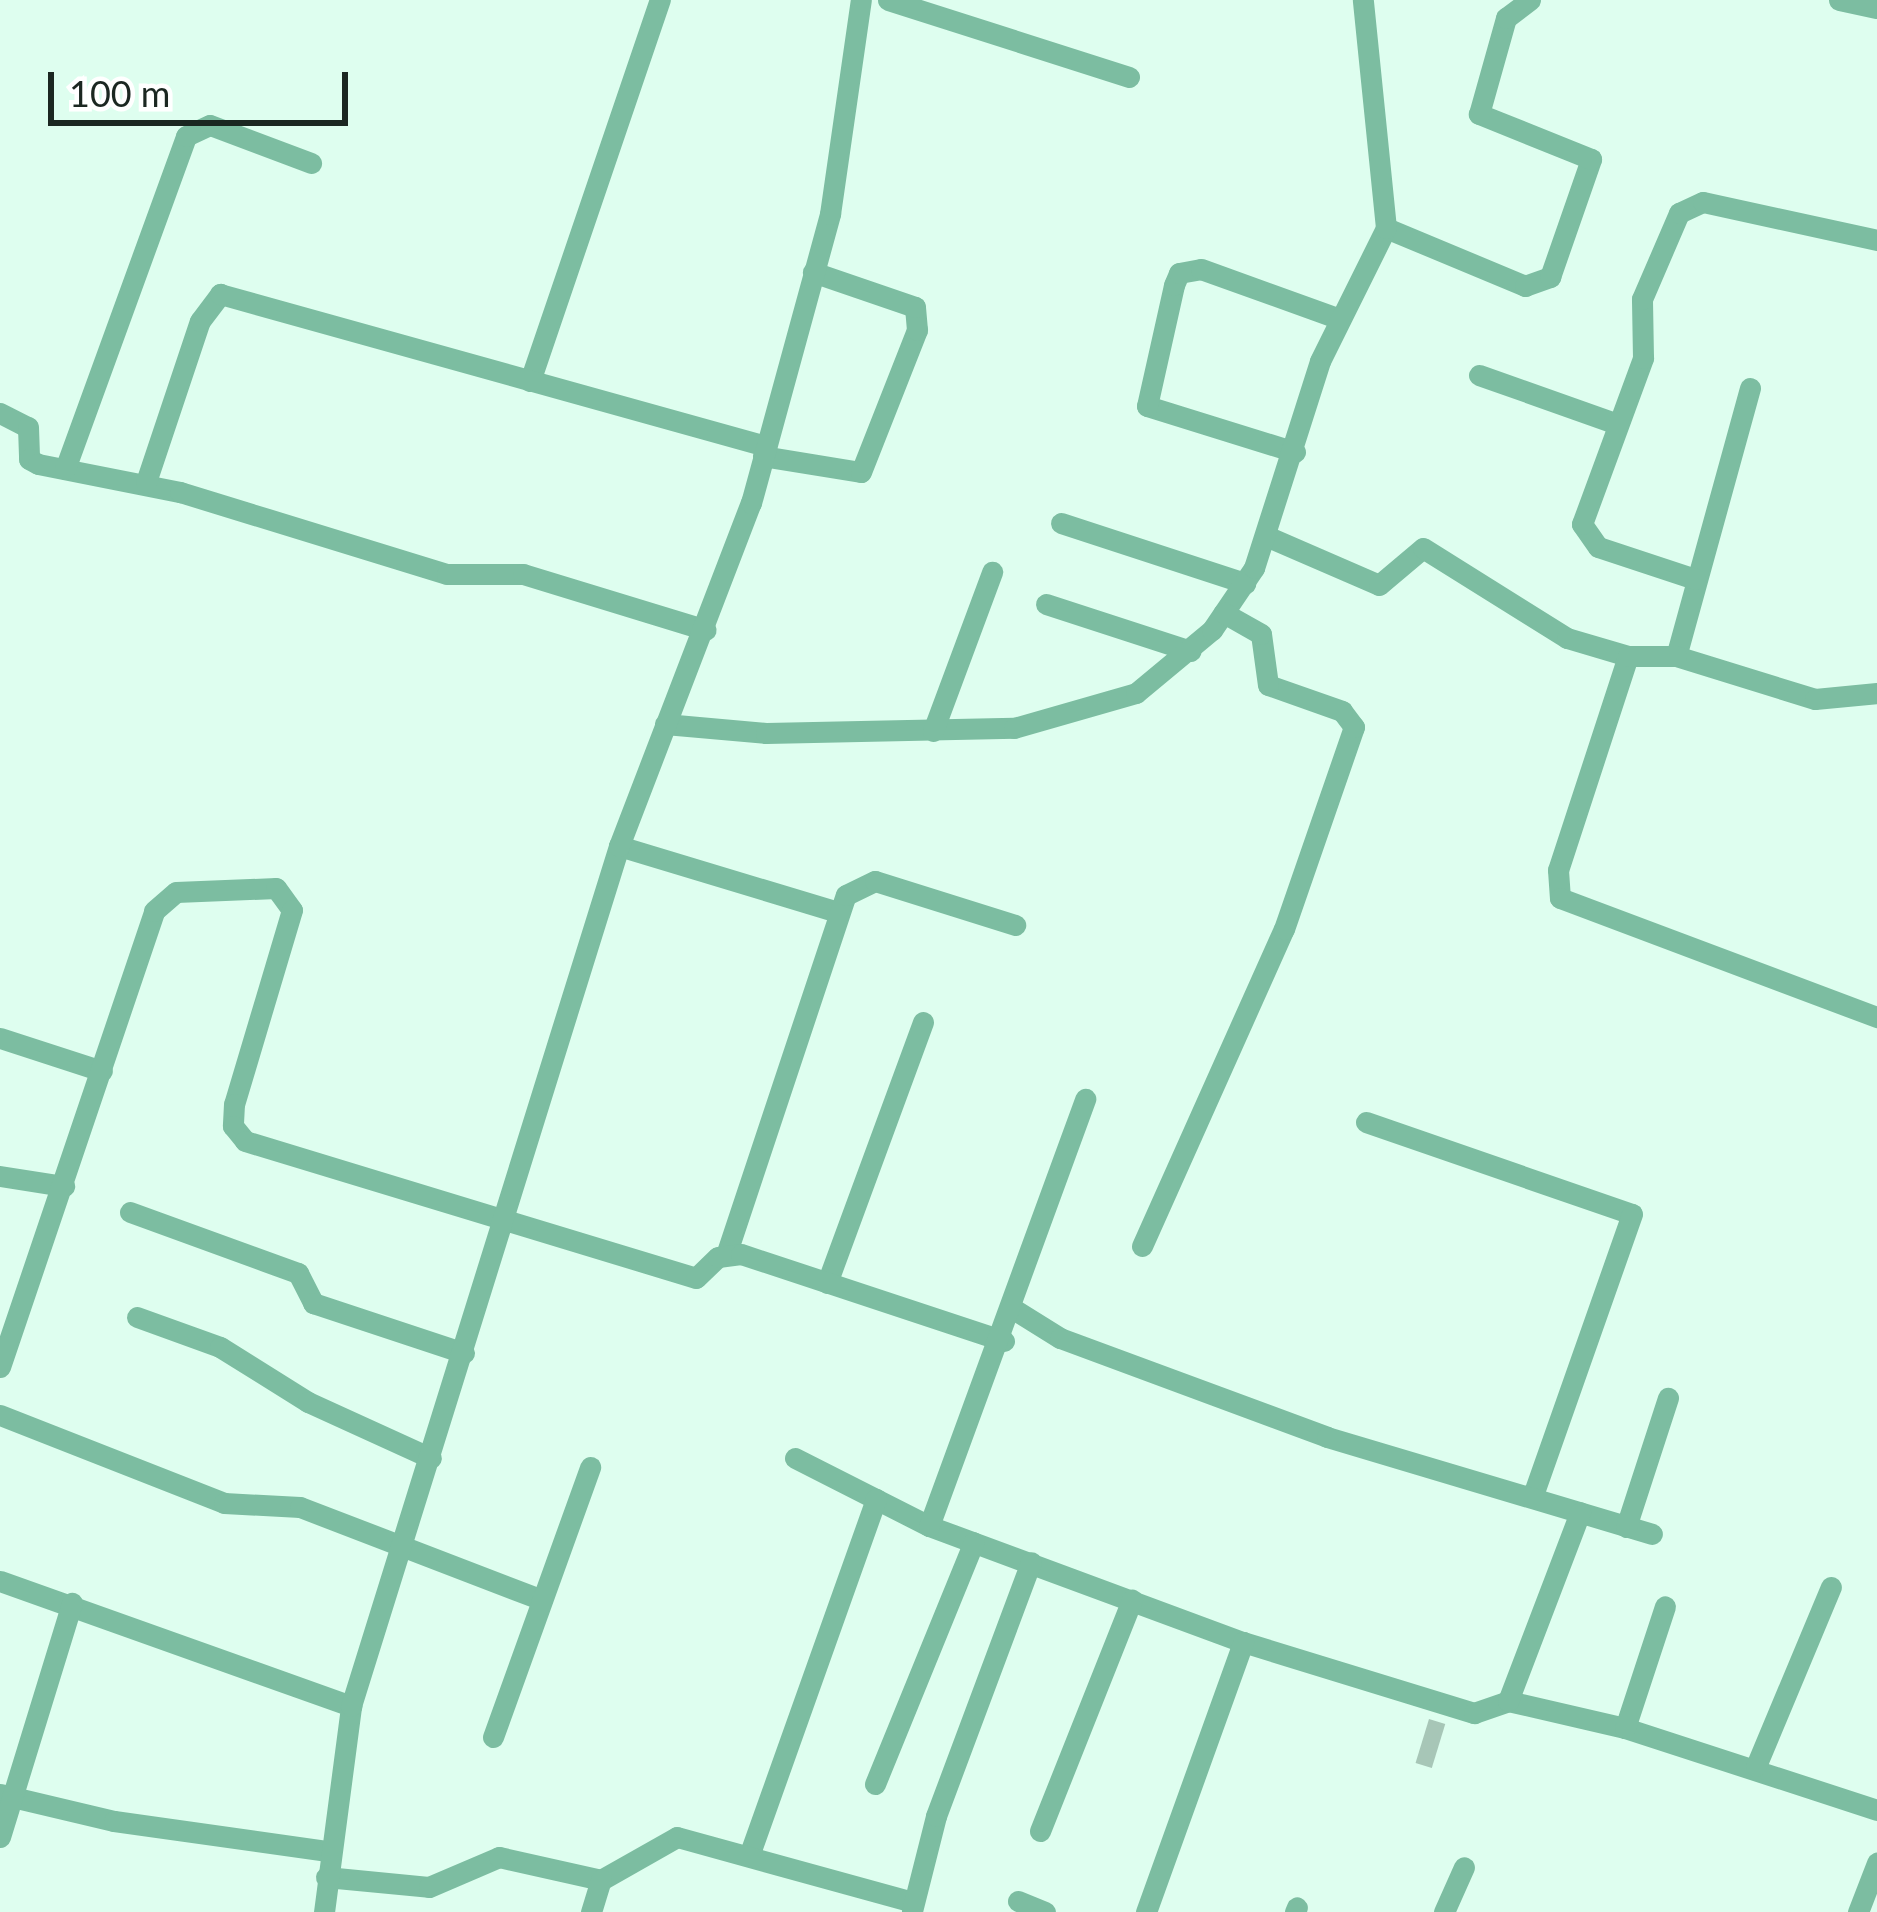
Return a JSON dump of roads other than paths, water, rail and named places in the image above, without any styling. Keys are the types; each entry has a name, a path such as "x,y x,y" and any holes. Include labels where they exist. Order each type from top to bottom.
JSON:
{"street":[{"path":"530,380 660,0"},
{"path":"324,1912 328,1851 351,1706 619,846 706,630 765,451 814,272 861,0"},
{"path":"888,0 1129,77"},
{"path":"665,724 933,731 1014,728 1097,709 1191,651 1245,583 1266,536 1340,319 1386,228 1364,0"},
{"path":"1386,228 1525,286 1550,278 1591,158 1479,114 1506,18 1531,0"},
{"path":"1839,0 1877,8"},
{"path":"65,470 186,136 210,125 310,163"},
{"path":"1695,579 1598,548 1583,534 1643,358 1642,299 1685,205 1877,240"},
{"path":"1295,452 1147,406 1174,285 1179,273 1201,269 1340,319"},
{"path":"146,482 200,321 220,294 765,451 862,472 916,330 915,307 814,272"},
{"path":"1478,375 1617,424"},
{"path":"1676,656 1750,388"},
{"path":"0,413 28,427 29,459 65,470 146,482 447,574 523,574 706,630"},
{"path":"1061,524 1245,583"},
{"path":"1266,536 1379,585 1423,548 1567,638 1628,656 1676,656 1815,699 1877,693"},
{"path":"933,731 992,572"},
{"path":"1046,604 1191,651"},
{"path":"1142,1246 1285,929 1354,727 1342,711 1268,685 1262,634 1224,614"},
{"path":"1628,656 1558,870 1560,898 1877,1017"},
{"path":"619,846 837,912"},
{"path":"0,1366 164,897 276,888 292,910 232,1126 244,1141 508,1214 696,1278 728,1252 846,895 875,881 1015,925"},
{"path":"827,1283 923,1022"},
{"path":"0,1037 102,1071"},
{"path":"929,1526 1016,1310 1084,1099"},
{"path":"1366,1122 1632,1214 1534,1495"},
{"path":"0,1176 64,1186"},
{"path":"130,1211 298,1274 314,1303 464,1353"},
{"path":"728,1252 1004,1341"},
{"path":"1016,1310 1060,1338 1327,1437 1534,1495 1652,1534"},
{"path":"137,1317 220,1347 308,1402 430,1458"},
{"path":"1626,1527 1668,1398"},
{"path":"0,1415 224,1503 300,1507 542,1600"},
{"path":"795,1458 929,1526 1243,1642 1474,1713 1508,1701 1624,1728 1756,1766 1877,1810"},
{"path":"493,1737 590,1467"},
{"path":"749,1853 876,1499"},
{"path":"1508,1701 1580,1512"},
{"path":"875,1784 974,1542"},
{"path":"326,1877 429,1887 499,1857 601,1880 677,1837 749,1853 913,1907 1031,1562"},
{"path":"0,1581 351,1706"},
{"path":"1756,1766 1831,1587"},
{"path":"1040,1831 1132,1600"},
{"path":"0,1838 5,1796 72,1603"},
{"path":"1624,1728 1665,1606"},
{"path":"1146,1912 1243,1642"},
{"path":"5,1796 328,1851"},
{"path":"1858,1912 1877,1863"},
{"path":"1444,1912 1464,1867"},
{"path":"591,1912 601,1880"},
{"path":"1018,1900 1045,1912"}]}
